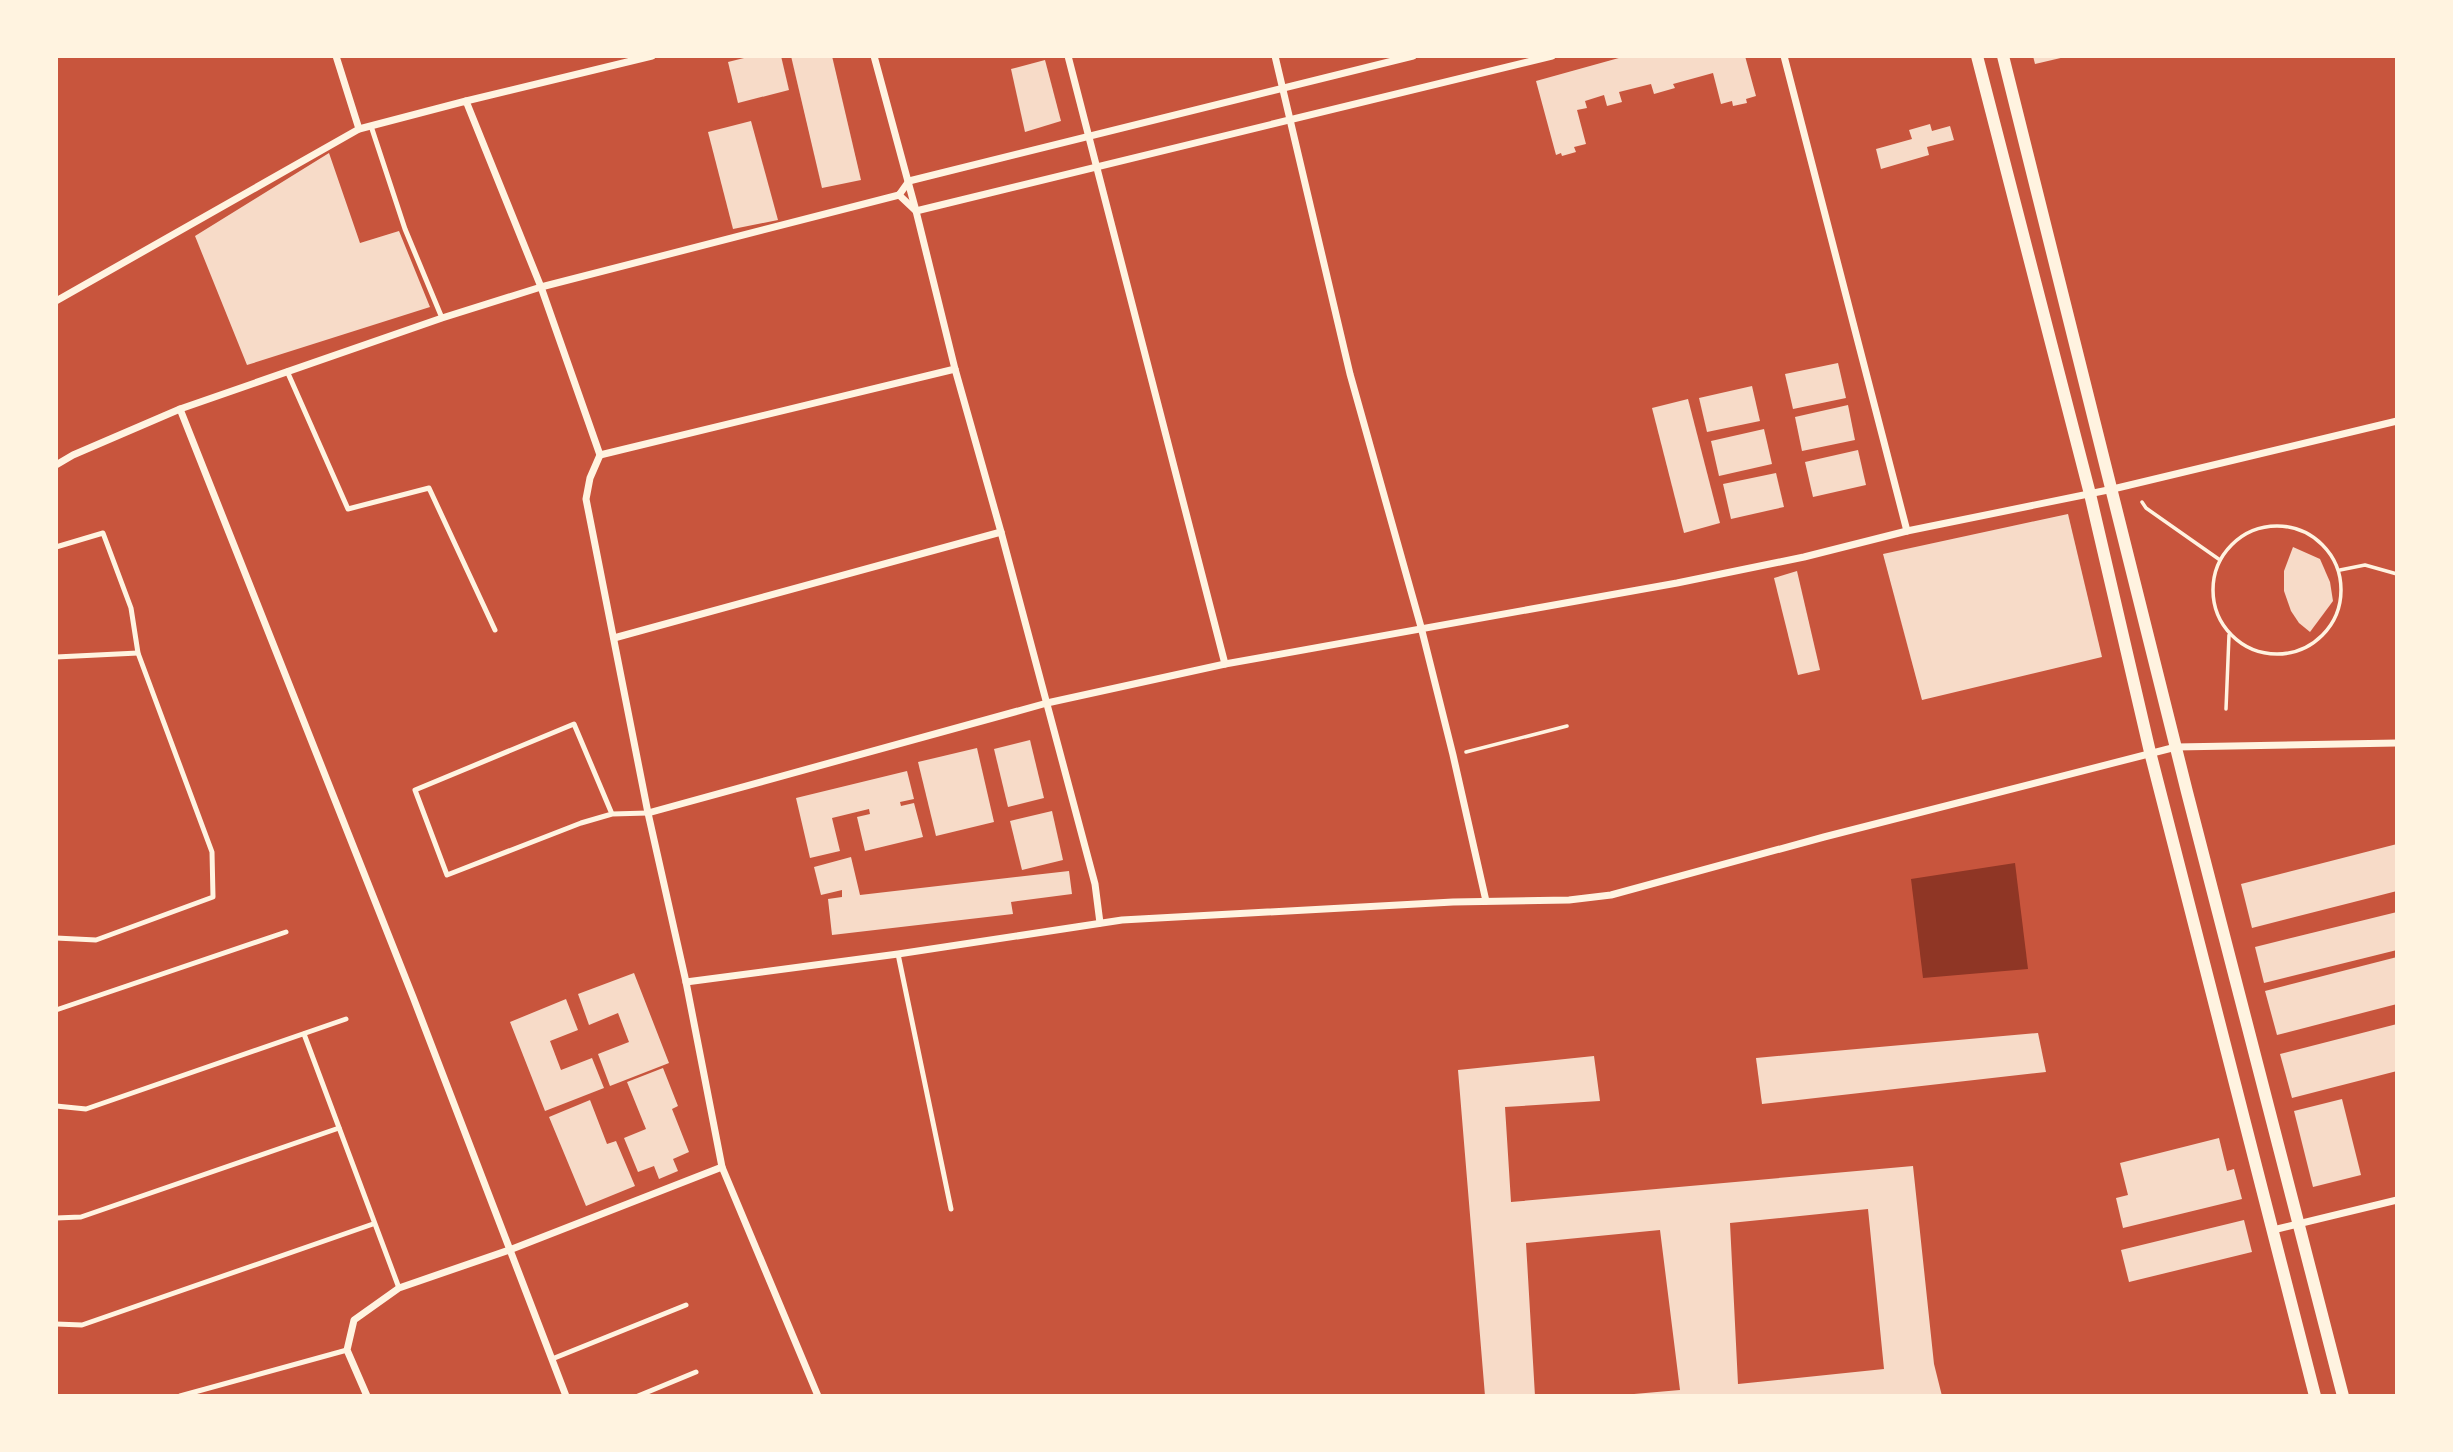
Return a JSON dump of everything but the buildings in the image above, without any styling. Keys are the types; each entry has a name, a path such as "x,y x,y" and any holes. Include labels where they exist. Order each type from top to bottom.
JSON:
{"street":[{"path":"336,56 359,129"},
{"path":"56,301 359,129 652,56"},
{"path":"874,56 909,181 955,369 1095,884 1100,923"},
{"path":"1068,56 1225,664"},
{"path":"1275,56 1350,374 1421,628 1486,901"},
{"path":"56,465 180,408 541,287 899,195 909,181 1413,56"},
{"path":"916,211 1552,56"},
{"path":"1784,56 1907,531"},
{"path":"1977,56 2090,494 2150,752 2315,1396"},
{"path":"2003,56 2176,747 2343,1396"},
{"path":"466,101 541,287 600,455 590,478 586,499 722,1167 818,1396"},
{"path":"899,195 916,211"},
{"path":"600,455 955,369"},
{"path":"180,408 512,1249 566,1396"},
{"path":"648,813 1047,703 1225,664 1677,583 1804,557 1907,531 2113,489 2397,421"},
{"path":"614,638 1001,532"},
{"path":"686,982 898,954 1100,923 1486,901 1569,900 1611,895 2150,752 2176,747 2397,743"},
{"path":"367,1396 347,1350 354,1320 399,1288 512,1249 722,1167"},
{"path":"2273,1230 2397,1200"}],"lane":[{"path":"371,126 405,229 442,318"},
{"path":"286,371 348,509 429,488 495,630"},
{"path":"56,547 103,533 131,608 138,653 212,852 213,897 96,940 56,938"},
{"path":"56,657 138,653"},
{"path":"612,814 574,724 415,790 447,875 581,823 612,814 648,813"},
{"path":"56,1010 286,932"},
{"path":"898,954 951,1209"},
{"path":"56,1106 86,1109 346,1019"},
{"path":"304,1034 399,1288"},
{"path":"56,1218 81,1217 339,1128"},
{"path":"56,1324 82,1325 373,1224"},
{"path":"552,1359 686,1305"},
{"path":"180,1396 347,1350"},
{"path":"638,1396 696,1372"}],"path":[{"path":"2142,502 2146,508 2220,560"},
{"path":"2136,511 2146,508"},
{"path":"2273,525 2294,527 2314,536 2330,551 2340,570 2343,590 2340,609 2331,626 2318,640 2301,650 2282,654 2263,653 2244,646 2229,634 2218,617 2213,598 2213,578 2220,560 2233,542 2252,530 2273,525"},
{"path":"2340,570 2365,565 2397,574"},
{"path":"2226,709 2229,634"},
{"path":"1453,755 1567,726"}],"shaded area":[{"path":"2015,863 2028,969 1923,978 1911,879"}]}
